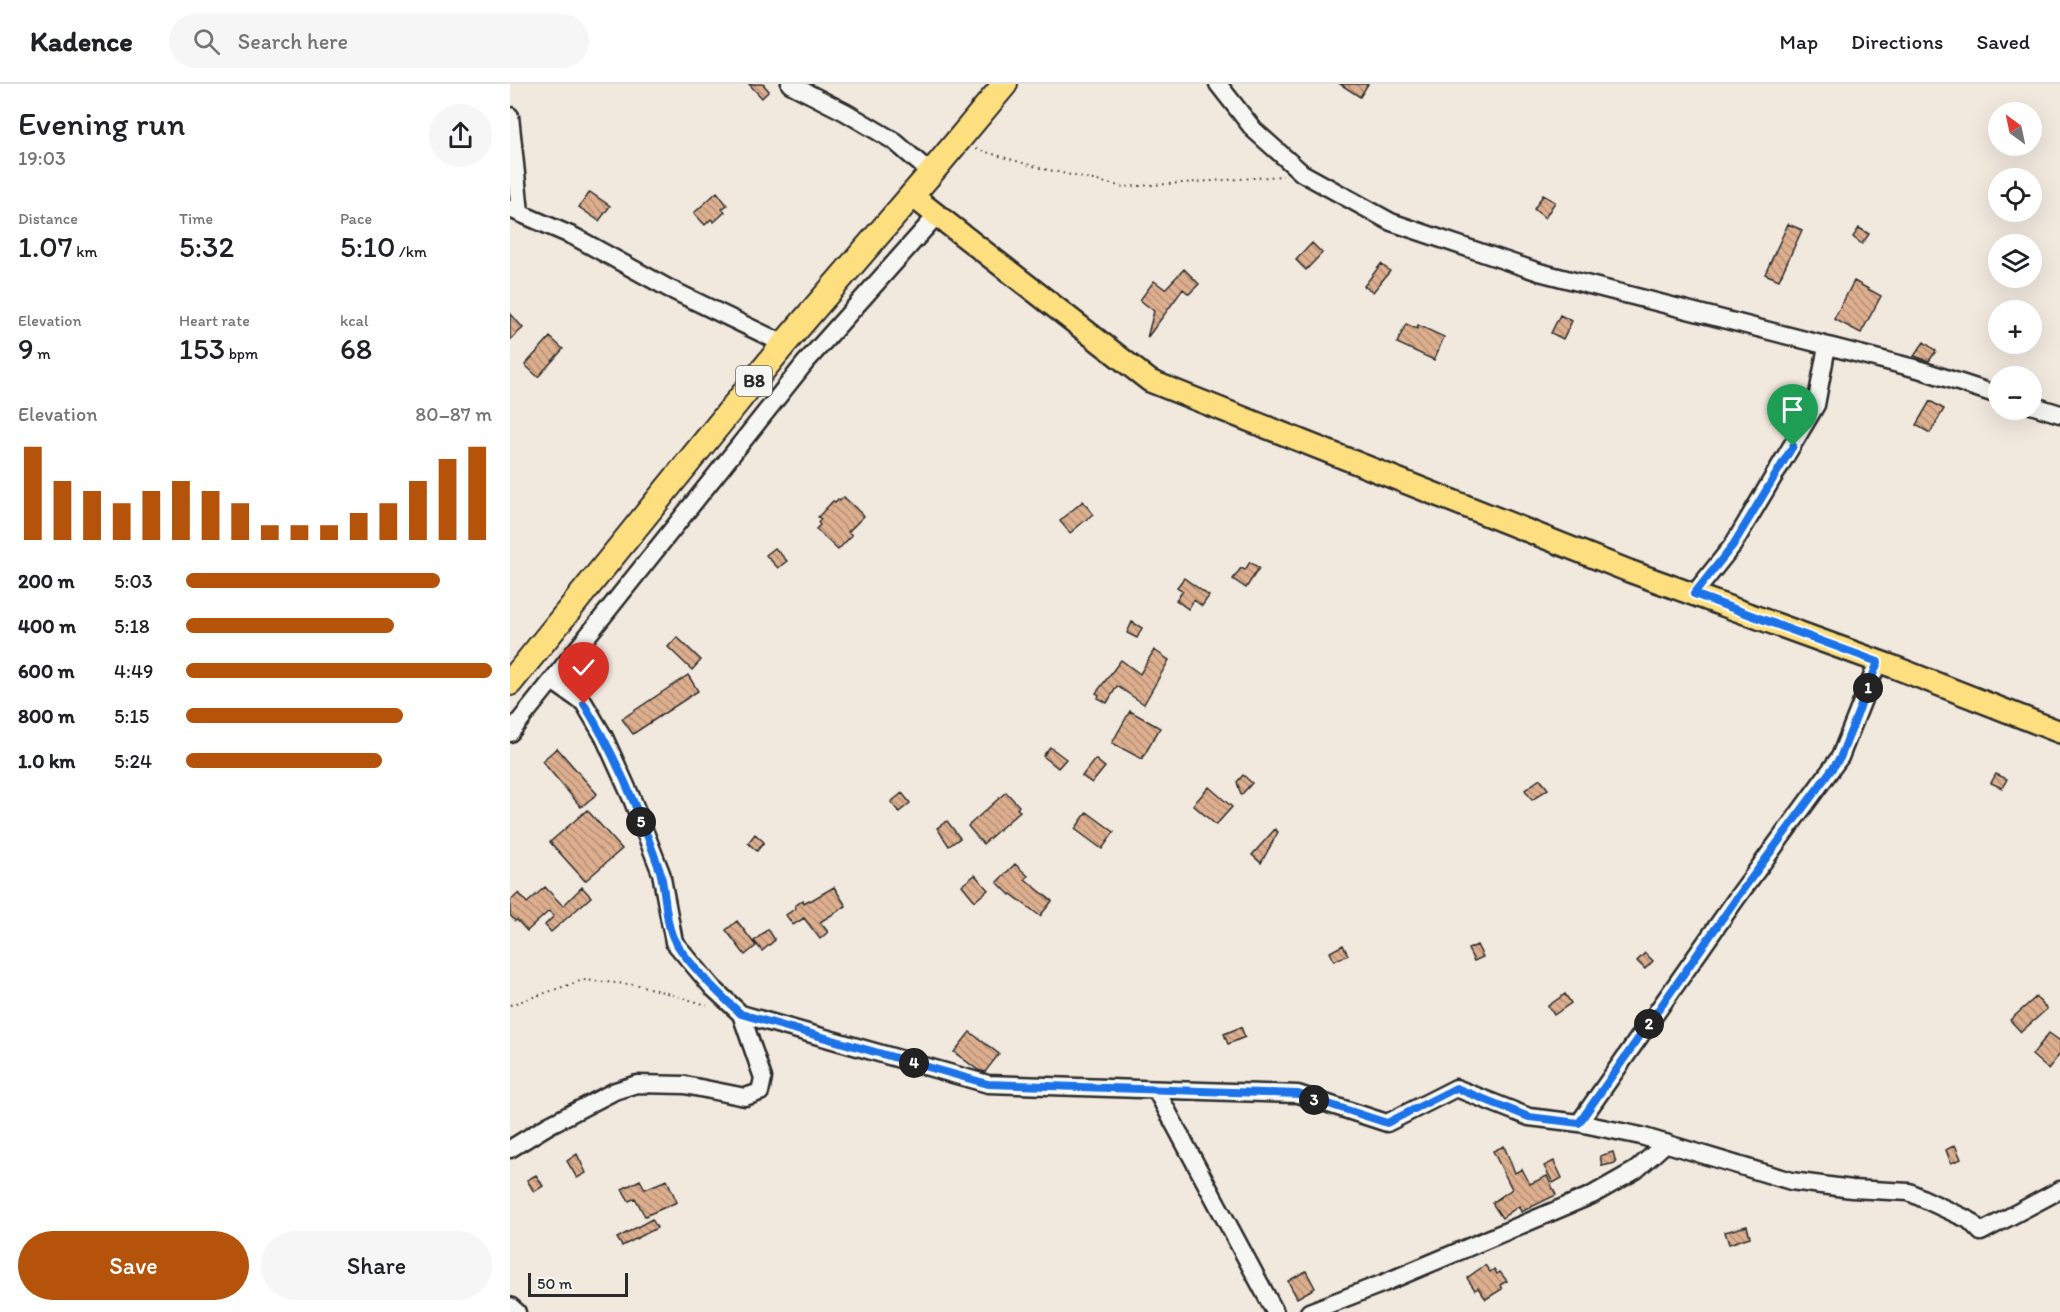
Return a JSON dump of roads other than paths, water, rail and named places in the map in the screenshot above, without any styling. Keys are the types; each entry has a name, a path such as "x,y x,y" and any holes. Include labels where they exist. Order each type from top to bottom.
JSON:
{"highway":[{"name":"B8","path":"510,683 784,344 1005,84"}],"main road":[{"path":"911,195 1150,381 1574,549 2060,732"}],"street":[{"path":"790,84 845,112 894,141 931,173"},
{"path":"1218,84 1254,130 1306,174 1391,222 1539,272 1918,369 1988,392"},
{"path":"510,116 515,210 575,237 668,288 784,344"},
{"path":"510,733 805,363 937,215"},
{"path":"1694,594 1733,545 1816,405 1827,346"},
{"path":"2042,408 2060,414"},
{"path":"1579,1123 1736,899 1840,758 1878,662"},
{"path":"552,681 584,704 604,737 632,799 661,873 674,942 713,988 741,1014 988,1084 1298,1094 1387,1123 1456,1088 1529,1117 1579,1123 1666,1143 1791,1181 1852,1189 1910,1192 1969,1220 1981,1232 2060,1190"},
{"path":"510,1149 549,1125 615,1091 637,1084 685,1085 745,1097 760,1092 763,1078 741,1014"},
{"path":"1156,1090 1275,1312"},
{"path":"1309,1312 1592,1195 1636,1170 1666,1143"},
{"path":"510,1306 517,1312"}]}
